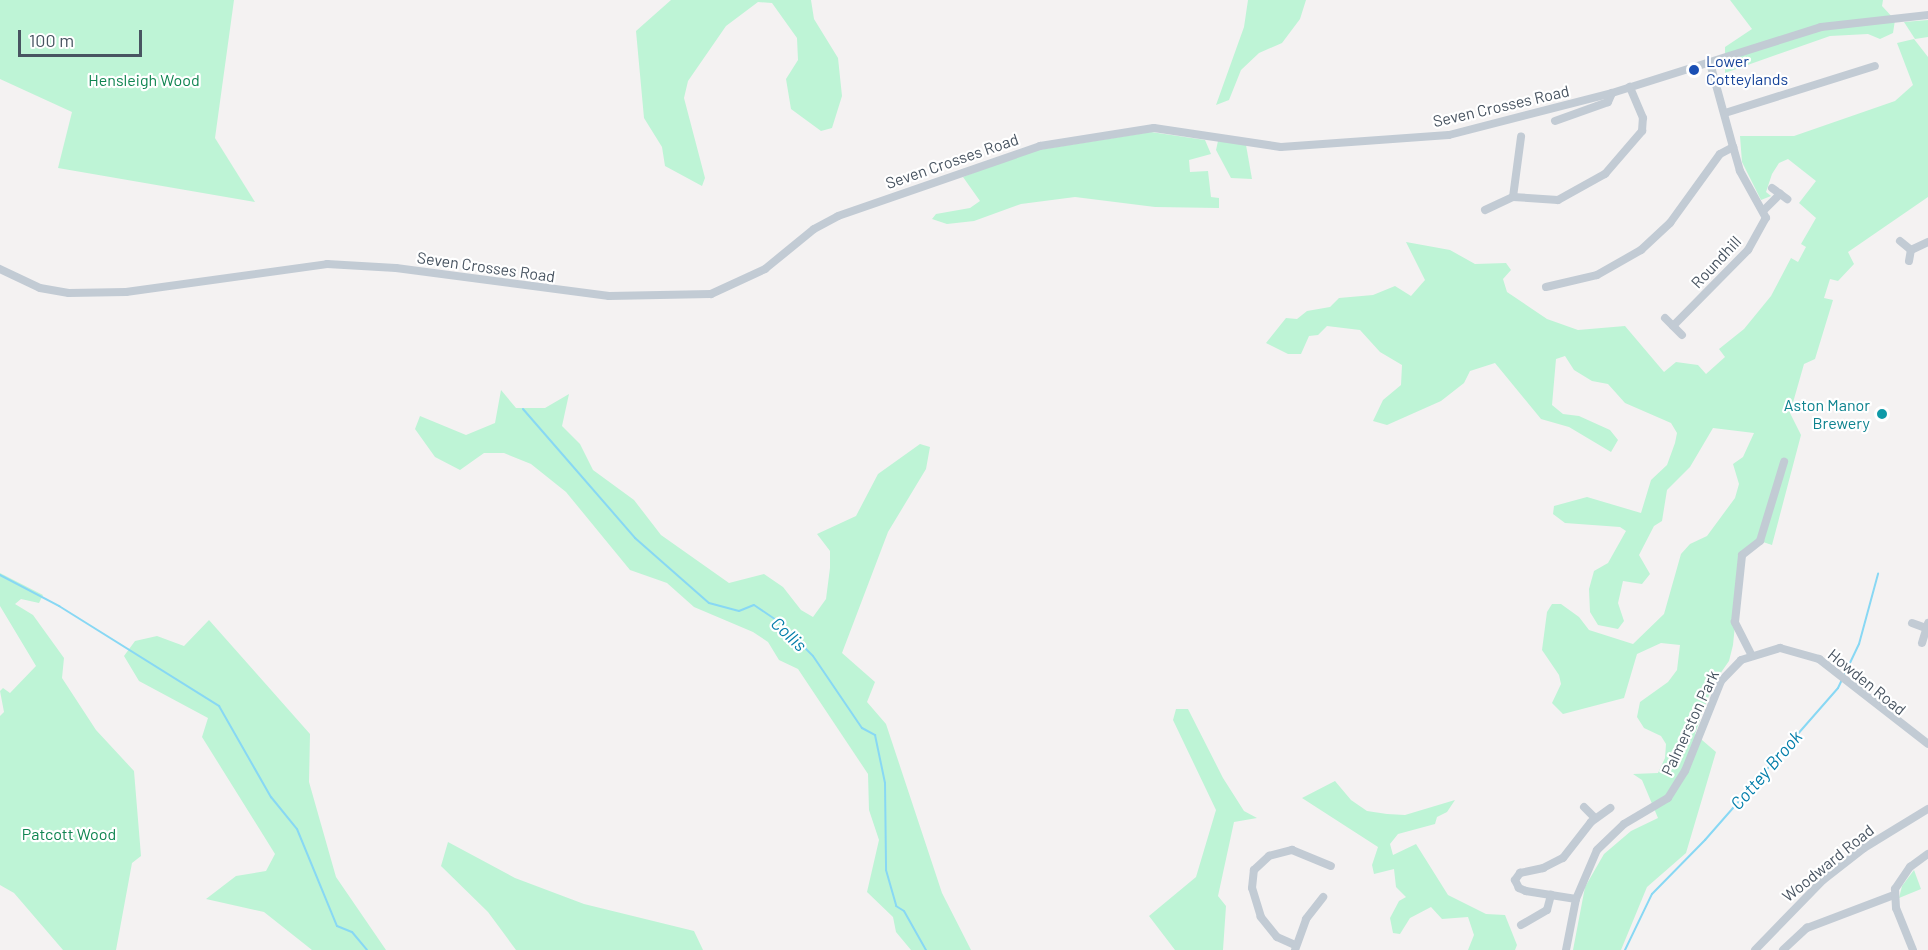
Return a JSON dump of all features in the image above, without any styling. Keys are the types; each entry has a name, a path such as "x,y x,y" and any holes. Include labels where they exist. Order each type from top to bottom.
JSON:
{"street":[{"name":"Seven Crosses Road","path":"0,269 40,288 69,293 126,292 327,264 396,268 609,296 711,294 765,269 814,229 838,216 1040,146 1154,128 1281,147 1449,135 1612,93 1821,27 1928,15"},
{"path":"1710,63 1740,171 1764,210"},
{"path":"1725,113 1875,66"},
{"path":"1485,210 1513,197 1558,200 1588,186 1618,162 1636,140 1643,124 1630,87"},
{"path":"1554,121 1608,102 1612,93"},
{"path":"1513,197 1521,136"},
{"path":"1552,283 1597,275 1641,250 1670,223 1720,154 1734,147"},
{"name":"Roundhill","path":"1673,326 1748,250 1763,225 1764,210 1784,197 1772,188"},
{"path":"1900,241 1911,250"},
{"path":"1911,250 1928,242"},
{"path":"1909,261 1911,250"},
{"path":"1665,318 1682,335"},
{"path":"1751,654 1734,622 1742,555 1760,541 1784,462"},
{"path":"1912,623 1927,626 1922,643"},
{"name":"Howden Road","path":"1751,654 1765,649 1790,649 1819,659 1928,744"},
{"name":"Palmerston Park","path":"1566,950 1576,899 1585,871 1607,838 1668,798 1685,771 1721,681 1736,663 1751,654"},
{"path":"1584,807 1595,818"},
{"path":"1576,899 1519,888 1517,876 1563,858 1595,818 1610,808"},
{"name":"Woodward Road","path":"1755,950 1780,920 1823,880 1864,848 1928,809"},
{"path":"1323,897 1306,919 1295,947 1277,936 1261,917 1252,888 1254,870 1269,856 1292,850 1331,866"},
{"path":"1913,950 1894,895 1902,876 1928,854"},
{"path":"1521,925 1547,910 1551,895"},
{"path":"1783,950 1807,928 1894,895"}],"green space":[{"name":"Hensleigh Wood","path":"0,0 234,0 215,138 255,202 58,168 72,112 0,79"},
{"path":"671,0 811,0 814,19 838,58 842,96 832,128 821,131 791,109 786,79 798,60 797,38 772,3 758,2 726,26 688,81 684,98 705,178 702,186 665,166 662,147 644,118 636,31"},
{"path":"1248,0 1306,0 1300,19 1282,43 1259,53 1241,70 1229,100 1216,105 1244,27"},
{"path":"1730,0 1883,0 1882,6 1895,20 1893,33 1880,39 1868,34 1830,36 1725,73 1725,47 1752,29"},
{"path":"1928,20 1928,37 1915,39 1904,22"},
{"path":"1914,39 1928,57 1928,197 1848,252 1854,264 1838,281 1830,279 1824,298 1833,300 1815,359 1804,364 1790,413 1801,435 1772,545 1760,541 1742,555 1733,645 1729,661 1713,684 1695,734 1716,752 1686,853 1647,887 1621,950 1573,950 1585,887 1604,854 1631,831 1658,818 1642,780 1633,774 1658,773 1665,758 1666,744 1661,736 1644,728 1637,717 1640,702 1668,682 1677,670 1680,645 1661,643 1637,654 1624,698 1563,714 1552,703 1561,684 1559,675 1542,650 1547,612 1552,604 1561,604 1579,617 1589,630 1633,644 1664,614 1681,554 1690,544 1707,536 1735,498 1739,484 1733,464 1743,457 1754,433 1713,428 1690,467 1667,490 1662,521 1654,526 1639,555 1650,574 1642,584 1623,581 1618,603 1624,621 1618,629 1598,625 1590,612 1589,589 1594,571 1608,563 1626,531 1620,527 1565,523 1553,514 1554,506 1587,497 1641,513 1651,480 1667,465 1675,443 1677,433 1671,423 1625,403 1608,384 1592,381 1574,370 1565,356 1556,359 1552,405 1563,414 1579,416 1610,430 1618,440 1611,452 1569,427 1541,419 1495,363 1470,371 1464,383 1441,401 1387,425 1373,421 1383,400 1401,385 1402,365 1380,352 1360,330 1327,326 1318,335 1309,336 1301,354 1288,354 1266,343 1286,318 1297,319 1307,311 1330,307 1339,298 1373,295 1395,286 1411,296 1425,280 1406,242 1450,250 1475,264 1506,263 1511,270 1503,279 1507,292 1547,319 1578,330 1625,326 1664,372 1676,362 1698,365 1706,374 1725,357 1719,349 1744,329 1771,296 1791,258 1798,262 1806,247 1801,244 1816,218 1799,203 1816,181 1788,159 1779,163 1772,174 1766,192 1771,196 1761,200 1742,162 1740,136 1794,136 1895,101 1913,85 1897,43"},
{"path":"1151,132 1205,140 1211,154 1189,160 1190,172 1208,171 1211,197 1219,198 1219,208 1155,207 1075,197 1021,204 974,221 947,224 932,219 936,214 970,208 980,201 963,177 1025,152"},
{"path":"1218,141 1246,145 1252,179 1231,178 1216,150"},
{"path":"501,390 516,408 545,408 569,394 562,426 580,444 593,470 634,500 661,535 729,583 764,574 783,587 801,610 813,617 826,599 830,568 830,551 817,534 856,516 878,474 920,444 930,447 926,469 888,532 842,653 875,682 867,702 886,724 942,893 971,950 911,950 896,932 893,917 867,892 879,840 869,810 868,774 798,669 779,660 768,642 753,632 694,607 667,583 630,570 566,492 531,464 504,453 484,453 460,470 435,457 415,429 420,416 466,435 495,423"},
{"name":"Patcott Wood","path":"0,573 43,595 39,603 21,599 15,604 33,615 64,658 62,678 96,730 134,771 141,856 132,863 116,950 63,950 14,893 0,885 0,716 4,712 0,691 3,688 10,693 36,666 0,606"},
{"path":"209,620 310,734 309,782 336,877 386,950 312,950 264,912 206,899 236,876 266,871 275,854 202,737 208,718 139,681 124,656 135,641 157,636 184,646"},
{"path":"1176,709 1188,709 1223,778 1244,811 1257,818 1234,822 1218,896 1226,906 1223,950 1175,950 1149,916 1196,877 1216,810 1173,720"},
{"path":"1335,781 1351,800 1367,811 1405,815 1455,800 1447,812 1437,817 1435,824 1398,834 1390,844 1393,855 1416,844 1448,895 1486,914 1505,915 1517,945 1515,950 1468,950 1474,935 1468,917 1442,919 1431,907 1410,918 1400,934 1393,933 1390,918 1399,901 1406,897 1396,887 1394,869 1374,874 1372,865 1378,847 1302,798"},
{"path":"448,842 515,878 584,904 694,931 703,950 516,950 488,912 441,866"},
{"path":"1914,870 1921,889 1899,898 1902,886"}],"waterway":[{"name":"Collis","path":"523,409 635,538 709,603 739,611 754,605 778,621 813,656 862,728 875,735 885,783 886,870 896,906 904,911 926,950"},
{"name":"Cottey Brook","path":"1625,950 1652,894 1705,840 1838,688 1859,644 1878,574"},
{"path":"0,575 59,606 219,706 271,797 297,829 337,926 352,932 367,950"}],"place":[{"name":"Lower Cotteylands","path":"1694,70"},
{"name":"Aston Manor Brewery","path":"1882,414"}]}
